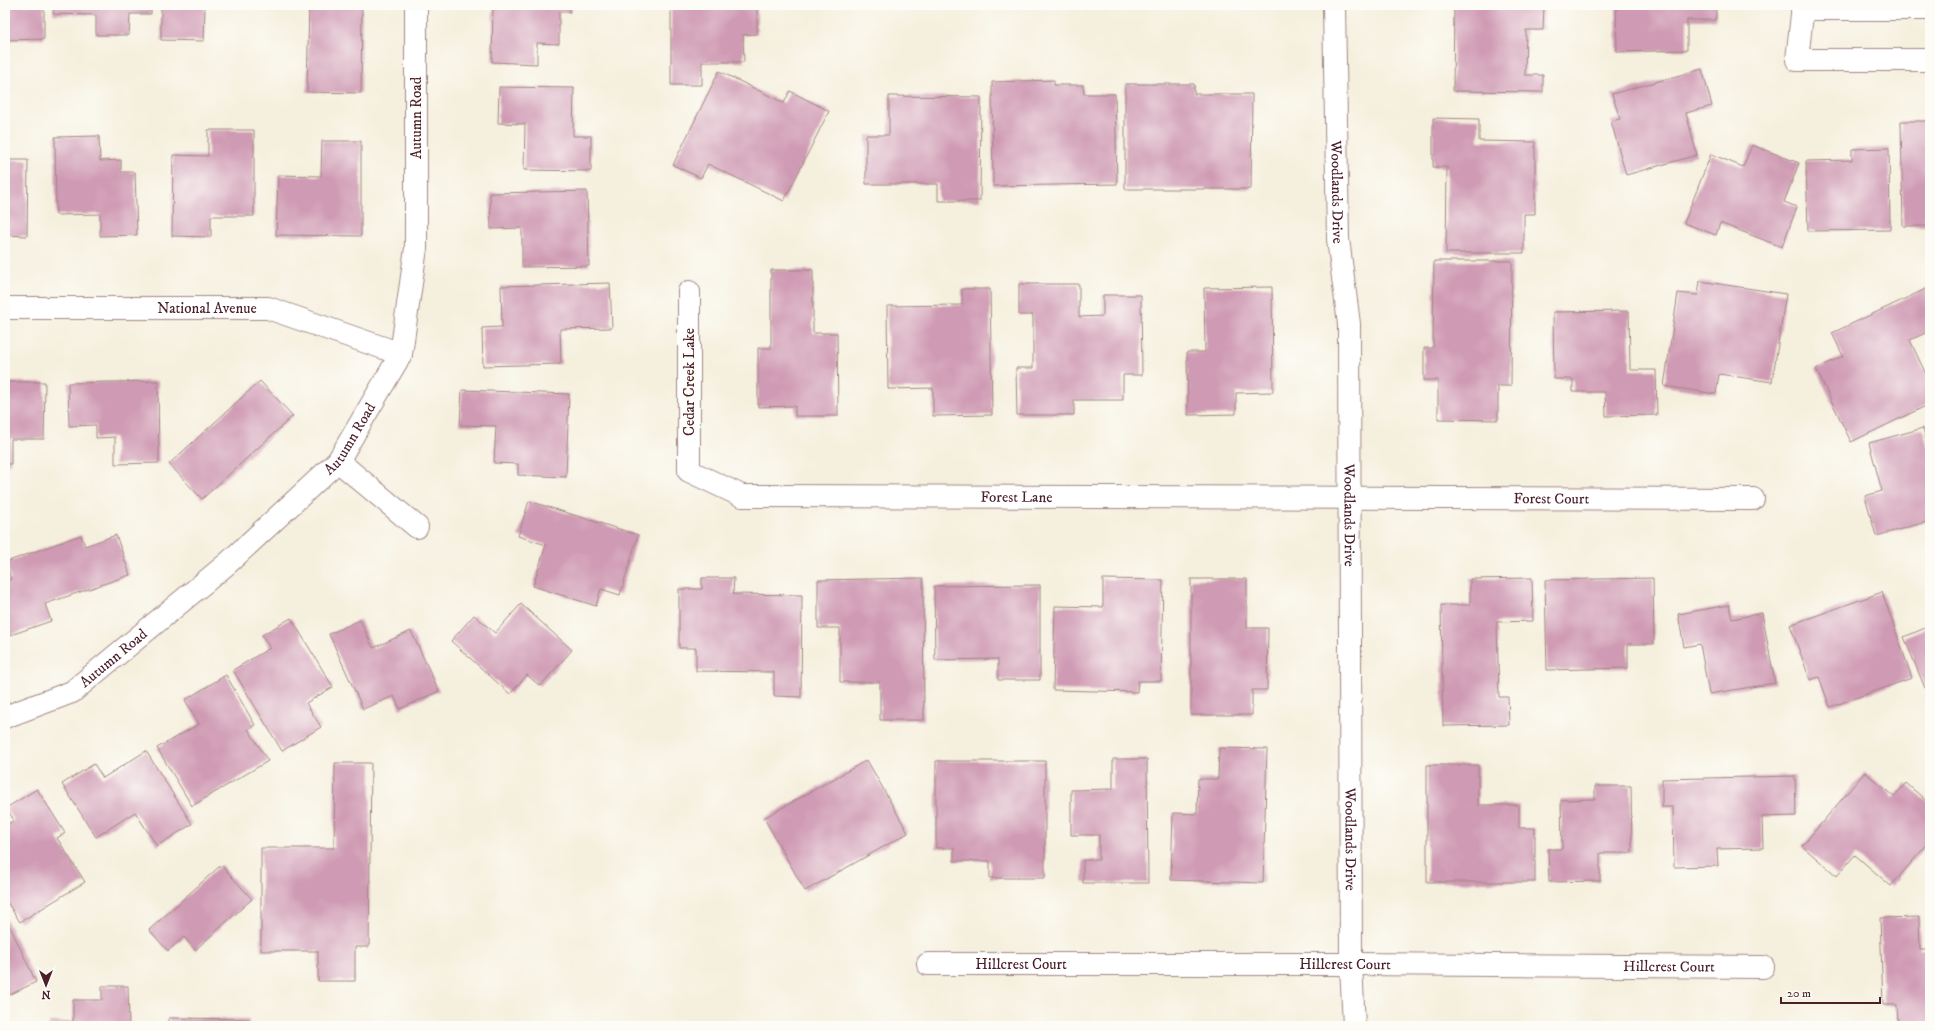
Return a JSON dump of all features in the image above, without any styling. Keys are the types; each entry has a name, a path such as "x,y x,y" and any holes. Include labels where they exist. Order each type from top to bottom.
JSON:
{"street":[{"name":"Autumn Road","path":"5,717 72,692 228,563 338,461 401,354 416,248 416,5"},
{"name":"Woodlands Drive","path":"1334,5 1338,239 1348,324 1351,964 1354,1026"},
{"path":"1930,9 1802,7 1798,60 1930,60"},
{"name":"Cedar Creek Lake","path":"689,292 689,471"},
{"name":"National Avenue","path":"5,308 268,308 401,354"},
{"path":"338,461 417,527"},
{"name":"Forest Lane","path":"689,471 742,496 1349,499"},
{"name":"Forest Court","path":"1349,499 1753,499"},
{"name":"Hillcrest Court","path":"928,964 1351,964 1763,967"}],"building":[{"path":"5,5 44,5 44,39 5,40"},
{"path":"54,5 151,5 151,14 130,14 129,35 96,35 96,15 53,14"},
{"path":"161,5 205,5 204,41 161,40"},
{"path":"309,5 362,5 361,93 307,92"},
{"path":"493,5 570,5 570,12 559,12 559,44 537,43 537,64 492,62"},
{"path":"671,5 757,5 757,34 743,35 744,62 702,62 702,85 671,85"},
{"path":"1454,5 1544,5 1543,30 1526,30 1525,75 1543,75 1543,92 1453,91"},
{"path":"1616,5 1716,5 1716,20 1687,20 1687,50 1617,52"},
{"path":"1702,69 1712,106 1686,113 1697,155 1626,175 1611,121 1620,119 1612,94"},
{"path":"719,71 784,103 790,91 829,111 784,201 708,164 701,178 673,165"},
{"path":"1054,80 1054,85 1083,85 1084,94 1115,94 1117,184 993,186 992,82"},
{"path":"1125,84 1194,84 1194,94 1252,94 1251,189 1125,189"},
{"path":"499,87 574,88 573,136 591,136 591,171 524,170 525,124 498,123"},
{"path":"889,96 981,97 980,201 938,201 938,184 866,184 866,135 889,135"},
{"path":"1433,118 1479,119 1479,141 1535,142 1535,214 1524,214 1524,253 1446,253 1447,167 1433,167"},
{"path":"1901,121 1930,121 1930,226 1903,226"},
{"path":"208,130 254,130 254,216 211,216 211,237 172,236 173,155 208,156"},
{"path":"99,136 100,161 121,160 121,172 135,172 137,235 100,236 100,214 56,215 55,137"},
{"path":"322,141 361,141 361,236 276,235 278,175 321,176"},
{"path":"1752,145 1799,163 1784,202 1797,207 1782,247 1720,223 1716,235 1684,223 1711,154 1743,167"},
{"path":"1889,148 1890,230 1808,231 1806,161 1852,160 1852,149"},
{"path":"5,160 28,160 27,236 5,235"},
{"path":"587,191 589,266 522,267 522,228 491,229 490,193"},
{"path":"1434,261 1512,261 1511,386 1498,386 1498,420 1438,419 1438,380 1424,380 1424,348 1433,348"},
{"path":"771,270 813,270 813,333 837,333 838,416 795,416 795,406 758,407 758,348 771,348"},
{"path":"1700,281 1786,294 1772,382 1719,374 1716,394 1664,386 1678,293 1698,295"},
{"path":"610,283 612,328 560,329 561,364 483,366 482,328 502,327 501,286"},
{"path":"1019,284 1079,284 1079,317 1103,316 1103,295 1141,295 1142,375 1123,375 1123,400 1074,400 1074,415 1017,415 1016,368 1033,368 1033,315 1019,315"},
{"path":"1272,287 1273,392 1236,393 1236,414 1188,415 1187,352 1205,352 1204,288"},
{"path":"1930,287 1930,331 1910,340 1930,383 1930,404 1851,442 1816,369 1843,356 1832,333"},
{"path":"962,289 990,289 992,415 933,416 933,388 888,389 887,306 962,305"},
{"path":"1629,311 1630,370 1656,370 1657,415 1606,416 1605,392 1573,392 1573,379 1554,379 1553,312"},
{"path":"158,381 159,463 115,464 115,437 96,438 96,425 69,426 68,383"},
{"path":"260,381 293,416 202,499 169,464"},
{"path":"5,382 45,382 44,439 11,439 11,464 5,464"},
{"path":"462,390 569,394 566,477 518,475 518,464 494,463 496,426 460,425"},
{"path":"1923,428 1930,455 1930,521 1876,536 1865,496 1882,491 1869,443"},
{"path":"529,501 638,535 620,595 601,589 596,606 533,586 546,545 518,536"},
{"path":"81,535 85,546 116,535 130,575 45,604 51,621 5,637 5,581 11,579 6,562"},
{"path":"702,578 734,578 733,594 802,595 801,697 774,696 774,672 696,671 696,648 679,648 679,589 702,589"},
{"path":"923,578 924,720 880,720 880,682 840,682 840,628 818,628 818,580"},
{"path":"1532,578 1533,621 1497,622 1499,697 1508,697 1509,725 1443,726 1441,605 1470,605 1470,579"},
{"path":"1653,578 1654,644 1628,644 1628,668 1547,670 1545,580"},
{"path":"1103,579 1163,580 1161,681 1138,681 1137,692 1053,690 1055,606 1103,607"},
{"path":"1191,579 1247,579 1247,628 1268,628 1267,690 1252,690 1252,715 1191,715"},
{"path":"1040,585 1040,680 998,680 998,659 935,660 934,586"},
{"path":"1882,592 1912,678 1830,707 1819,677 1810,680 1790,625"},
{"path":"521,604 572,650 540,686 527,675 510,694 451,641 474,615 495,633"},
{"path":"1729,605 1732,619 1762,613 1775,683 1709,694 1700,644 1684,647 1678,614"},
{"path":"291,618 333,687 306,703 321,727 282,751 233,670 270,648 262,635"},
{"path":"360,620 373,648 411,631 439,691 400,709 394,696 363,709 329,634"},
{"path":"1930,626 1930,686 1925,688 1904,637"},
{"path":"226,675 255,725 248,729 268,761 192,806 157,748 199,724 185,700"},
{"path":"1219,748 1267,749 1263,883 1171,880 1173,813 1197,814 1198,779 1218,779"},
{"path":"146,751 192,824 157,846 135,812 96,837 62,784 94,764 103,778"},
{"path":"1113,759 1147,759 1148,883 1083,883 1083,860 1099,860 1099,835 1071,835 1071,790 1113,789"},
{"path":"867,760 908,833 805,891 764,818"},
{"path":"936,761 1045,761 1045,878 990,878 990,861 954,861 954,848 936,848"},
{"path":"335,763 371,763 369,947 355,947 355,981 318,981 318,951 261,951 261,848 334,848"},
{"path":"1427,765 1478,765 1478,805 1519,805 1519,828 1535,828 1535,882 1427,882"},
{"path":"1865,772 1894,797 1906,783 1930,804 1930,841 1891,886 1855,855 1837,876 1802,846"},
{"path":"1795,776 1796,816 1762,817 1763,848 1717,849 1718,866 1674,867 1673,807 1662,807 1662,779"},
{"path":"1595,786 1631,786 1632,853 1600,853 1600,881 1549,882 1548,849 1562,849 1561,800 1595,799"},
{"path":"37,789 65,833 57,838 85,882 20,922 5,899 5,826 14,820 6,808"},
{"path":"221,865 252,899 195,950 184,937 168,951 149,930"},
{"path":"5,916 36,982 5,997"},
{"path":"1919,917 1920,950 1930,950 1930,1024 1898,1024 1897,1005 1883,1005 1880,918"},
{"path":"102,986 128,986 129,1026 49,1026 49,1022 73,1022 73,1000 102,1000"},
{"path":"169,1018 249,1019 249,1026 169,1026"}]}
